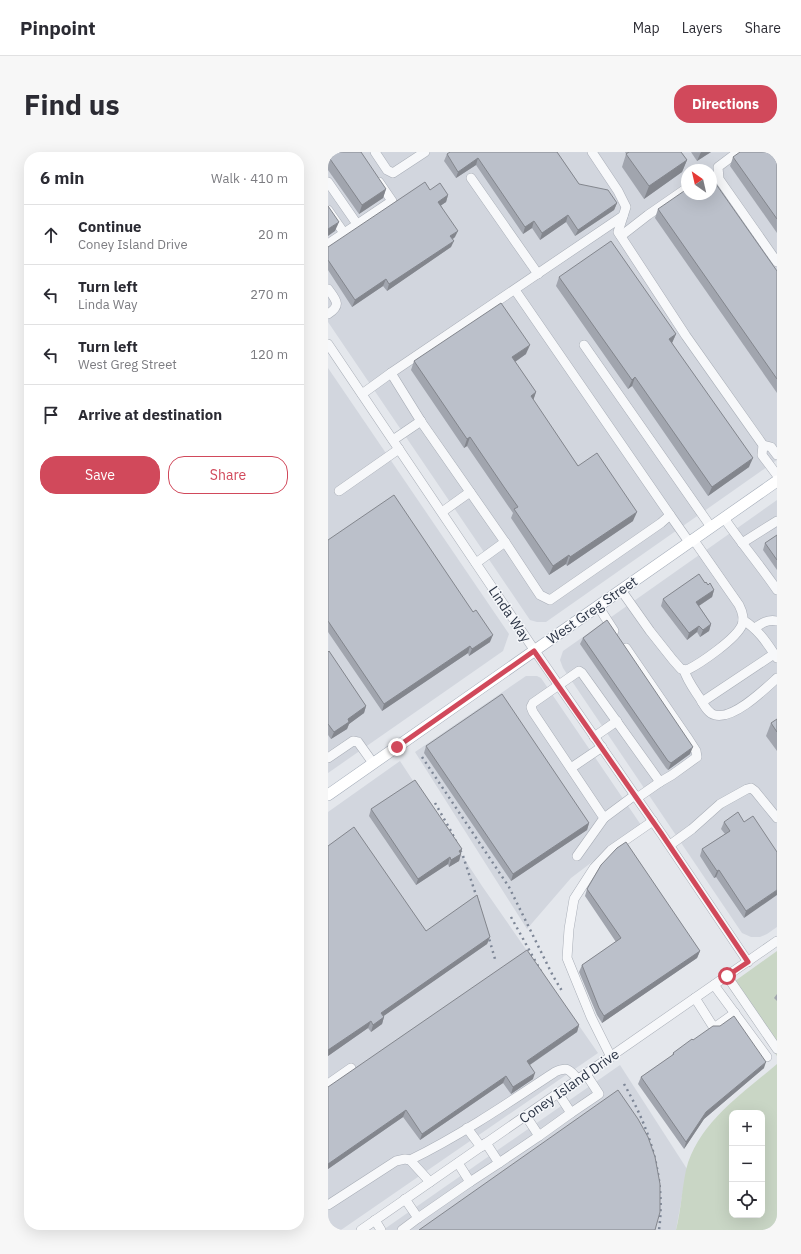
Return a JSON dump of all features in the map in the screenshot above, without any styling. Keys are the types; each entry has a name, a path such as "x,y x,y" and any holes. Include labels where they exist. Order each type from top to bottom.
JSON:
{"main road":[{"name":"West Greg Street","path":"328,795 777,481"}],"street":[{"path":"375,152 386,170 393,173 425,152"},
{"path":"592,152 618,191 626,207 618,232 686,336 763,445 771,447 777,455"},
{"path":"717,167 738,152"},
{"path":"717,175 777,262"},
{"path":"328,244 392,201 376,176"},
{"path":"472,178 538,274"},
{"path":"328,182 357,224"},
{"path":"621,236 681,192"},
{"path":"328,210 344,233"},
{"path":"362,394 623,216"},
{"path":"328,289 337,305 336,308 328,314"},
{"path":"516,290 670,514 739,604 743,620 741,627 727,642 705,659 684,670"},
{"name":"Linda Way","path":"328,344 534,651 670,845 748,962"},
{"path":"584,345 712,527"},
{"path":"391,373 421,421 540,595 550,600 661,524 670,514"},
{"path":"393,440 421,421"},
{"path":"763,445 762,455 777,475"},
{"path":"339,491 399,450"},
{"path":"442,512 470,492"},
{"path":"724,518 777,590"},
{"path":"742,543 777,521"},
{"path":"476,563 505,542"},
{"path":"621,590 650,631 673,660 684,670 702,702 714,715 727,715 743,706 777,678"},
{"path":"577,856 604,818 636,796 672,775 697,757 696,751 598,606"},
{"path":"702,702 776,656 764,637 755,628 743,620"},
{"path":"755,628 761,623 777,621"},
{"path":"604,818 531,707 533,703 579,671 582,673 660,782"},
{"path":"594,737 616,721"},
{"path":"328,758 353,741 358,742 373,763"},
{"path":"571,768 602,747"},
{"path":"670,845 692,829 720,804 747,789 751,788 755,791 777,818"},
{"path":"611,1057 591,1017 567,958 569,929 574,899 594,868 611,850 653,821"},
{"name":"Coney Island Drive","path":"361,1230 777,941"},
{"path":"727,976 777,1049"},
{"path":"714,985 767,1057"},
{"path":"695,998 714,1028 735,1013"},
{"path":"328,1084 351,1068"},
{"path":"410,1160 427,1152 500,1109 560,1069 564,1068 569,1070 578,1079"},
{"path":"402,1230 599,1094 586,1074"},
{"path":"558,1093 572,1113"},
{"path":"526,1116 539,1136"},
{"path":"467,1128 499,1163"},
{"path":"328,1205 396,1162 405,1158 410,1160 430,1182"},
{"path":"458,1163 470,1182"},
{"path":"405,1199 418,1218"},
{"path":"375,1220 381,1230"}],"shaded area":[{"path":"328,152 777,152 777,460 546,622 530,620 328,322"},
{"path":"328,368 509,634 503,651 328,773"},
{"path":"777,500 777,927 760,937 751,937 742,933 563,668 560,660 563,651"},
{"path":"526,676 537,676 541,678 641,825 571,878 527,929 415,752"},
{"path":"400,761 482,886 598,1053 341,1230 328,1230 328,812"},
{"path":"620,1065 687,1169 676,1230 383,1230"}],"green space":[{"path":"777,951 777,1056 728,986"},
{"path":"777,1064 777,1230 676,1230 686,1170 692,1153 700,1138 711,1124 736,1098"}],"building":[{"path":"328,152 361,152 386,189 362,205 328,156"},
{"path":"450,152 557,152 579,184 608,190 617,203 578,230 568,215 542,233 534,221 525,227 478,158 458,172 447,154"},
{"path":"629,152 681,152 687,160 649,186 626,154"},
{"path":"740,152 777,152 777,219 733,157"},
{"path":"425,182 430,190 440,183 448,195 438,202 458,231 450,236 454,241 389,284 386,279 355,300 328,260 328,247"},
{"path":"717,186 777,271 777,379 658,209 681,193 681,200 717,200"},
{"path":"328,206 339,222 328,229"},
{"path":"611,241 676,334 669,339 753,458 712,487 635,377 632,380 559,277"},
{"path":"501,303 530,345 512,357 536,392 531,396 578,466 597,453 637,512 570,557 569,555 553,566 514,509 518,507 470,437 467,439 414,361"},
{"path":"394,495 473,612 476,610 493,635 472,649 470,646 384,704 328,621 328,540"},
{"path":"777,535 777,560 765,543"},
{"path":"699,574 705,583 706,582 708,585 710,583 714,590 696,602 711,624 703,630 699,626 689,633 663,599"},
{"path":"607,620 693,747 671,763 668,761 583,638"},
{"path":"329,651 366,706 348,719 349,722 334,732 328,724"},
{"path":"502,694 589,823 513,874 426,746"},
{"path":"777,719 777,732 771,723"},
{"path":"415,780 462,849 459,851 461,854 451,860 450,857 418,879 371,809"},
{"path":"738,812 744,822 753,816 777,852 777,890 746,911 719,870 717,871 702,849 730,831 724,822"},
{"path":"354,827 426,931 477,895 490,937 381,1013 384,1017 373,1025 371,1021 328,1050 328,846"},
{"path":"626,842 700,951 604,1016 599,1008 582,965 621,938 587,889 601,865 617,848"},
{"path":"527,950 579,1025 527,1061 535,1073 513,1087 506,1076 422,1134 406,1110 328,1164 328,1087"},
{"path":"734,1016 766,1062 706,1112 686,1142 641,1077 674,1054 673,1053 692,1039 693,1040 713,1026 720,1026"},
{"path":"618,1090 638,1119 648,1137 655,1157 660,1184 660,1212 655,1230 419,1230"}],"railway":[{"path":"422,757 509,887 553,976 562,991"},
{"path":"435,803 463,856 480,907"},
{"path":"511,917 543,975"},
{"path":"486,928 495,959"},
{"path":"624,1084 641,1118 654,1154 660,1192 661,1211 659,1230"}],"route":[{"path":"397,747 534,651 661,833 748,962 727,976"}]}
